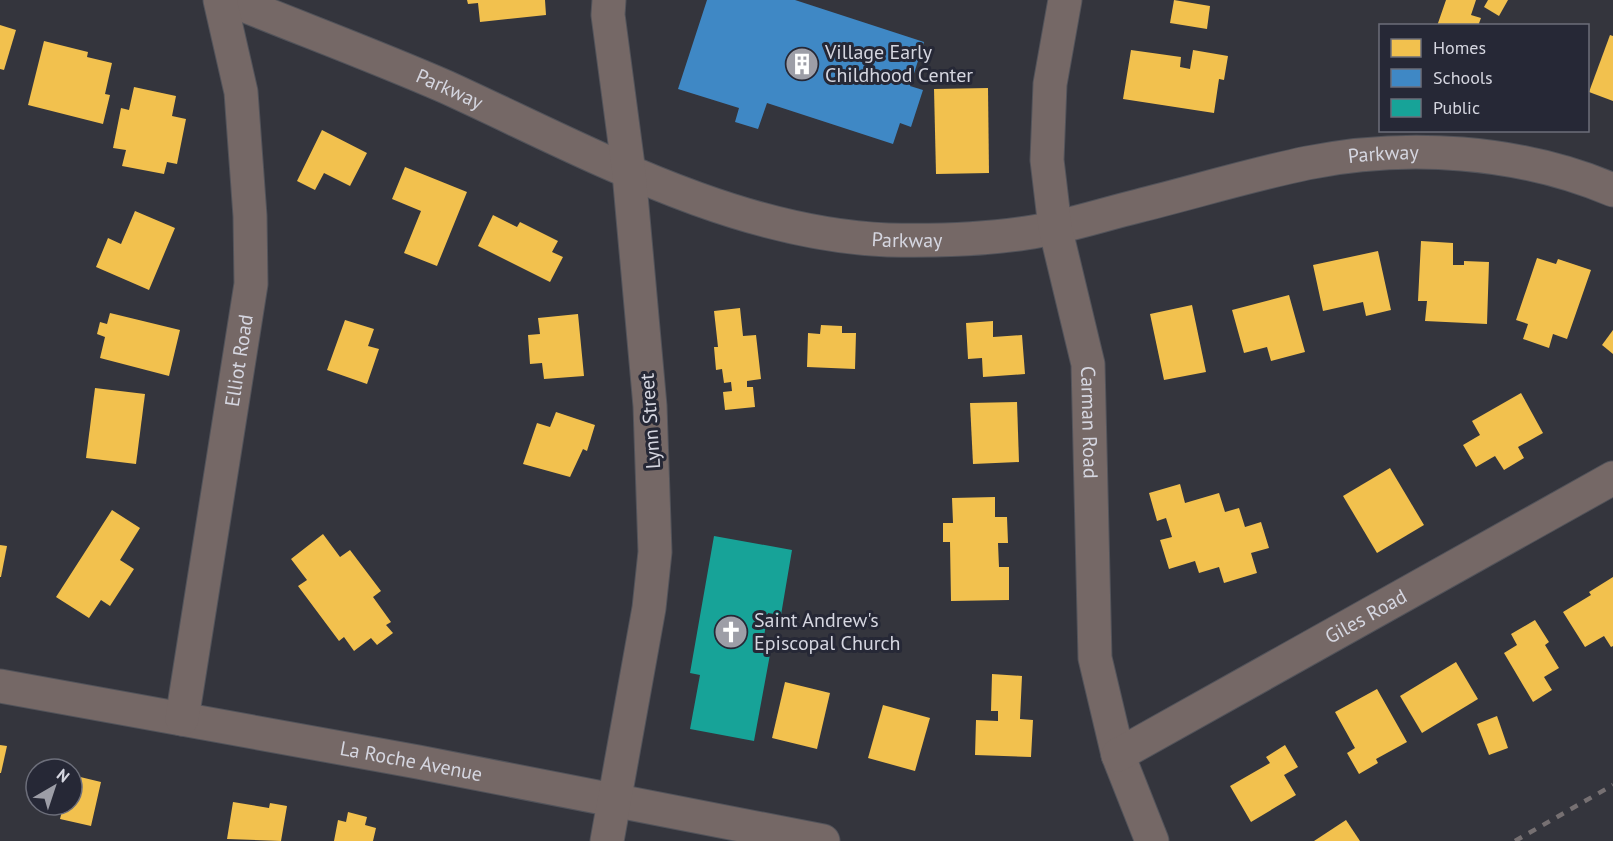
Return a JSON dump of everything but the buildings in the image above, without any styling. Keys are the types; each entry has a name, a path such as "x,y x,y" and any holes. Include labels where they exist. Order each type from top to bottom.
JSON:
{"street":[{"name":"Elliot Road","path":"182,719 251,284 250,216 241,92 220,0"},
{"name":"Parkway","path":"231,0 443,86 629,173 723,208 811,230 883,240 956,241 1028,233 1307,163 1367,154 1429,153 1540,165 1613,190"},
{"name":"Lynn Street","path":"607,841 649,608 655,552 650,406 629,173 608,15 609,0"},
{"name":"Carman Road","path":"1065,0 1050,84 1047,160 1055,227 1088,363 1095,658 1118,755 1152,841"},
{"name":"Giles Road","path":"1118,755 1613,478"},
{"name":"La Roche Avenue","path":"0,686 823,841"}],"railway":[{"path":"1515,841 1613,785"}],"place":[{"name":"Village Early Childhood Center","path":"802,64"},
{"name":"Saint Andrew's Episcopal Church","path":"731,632"}]}
